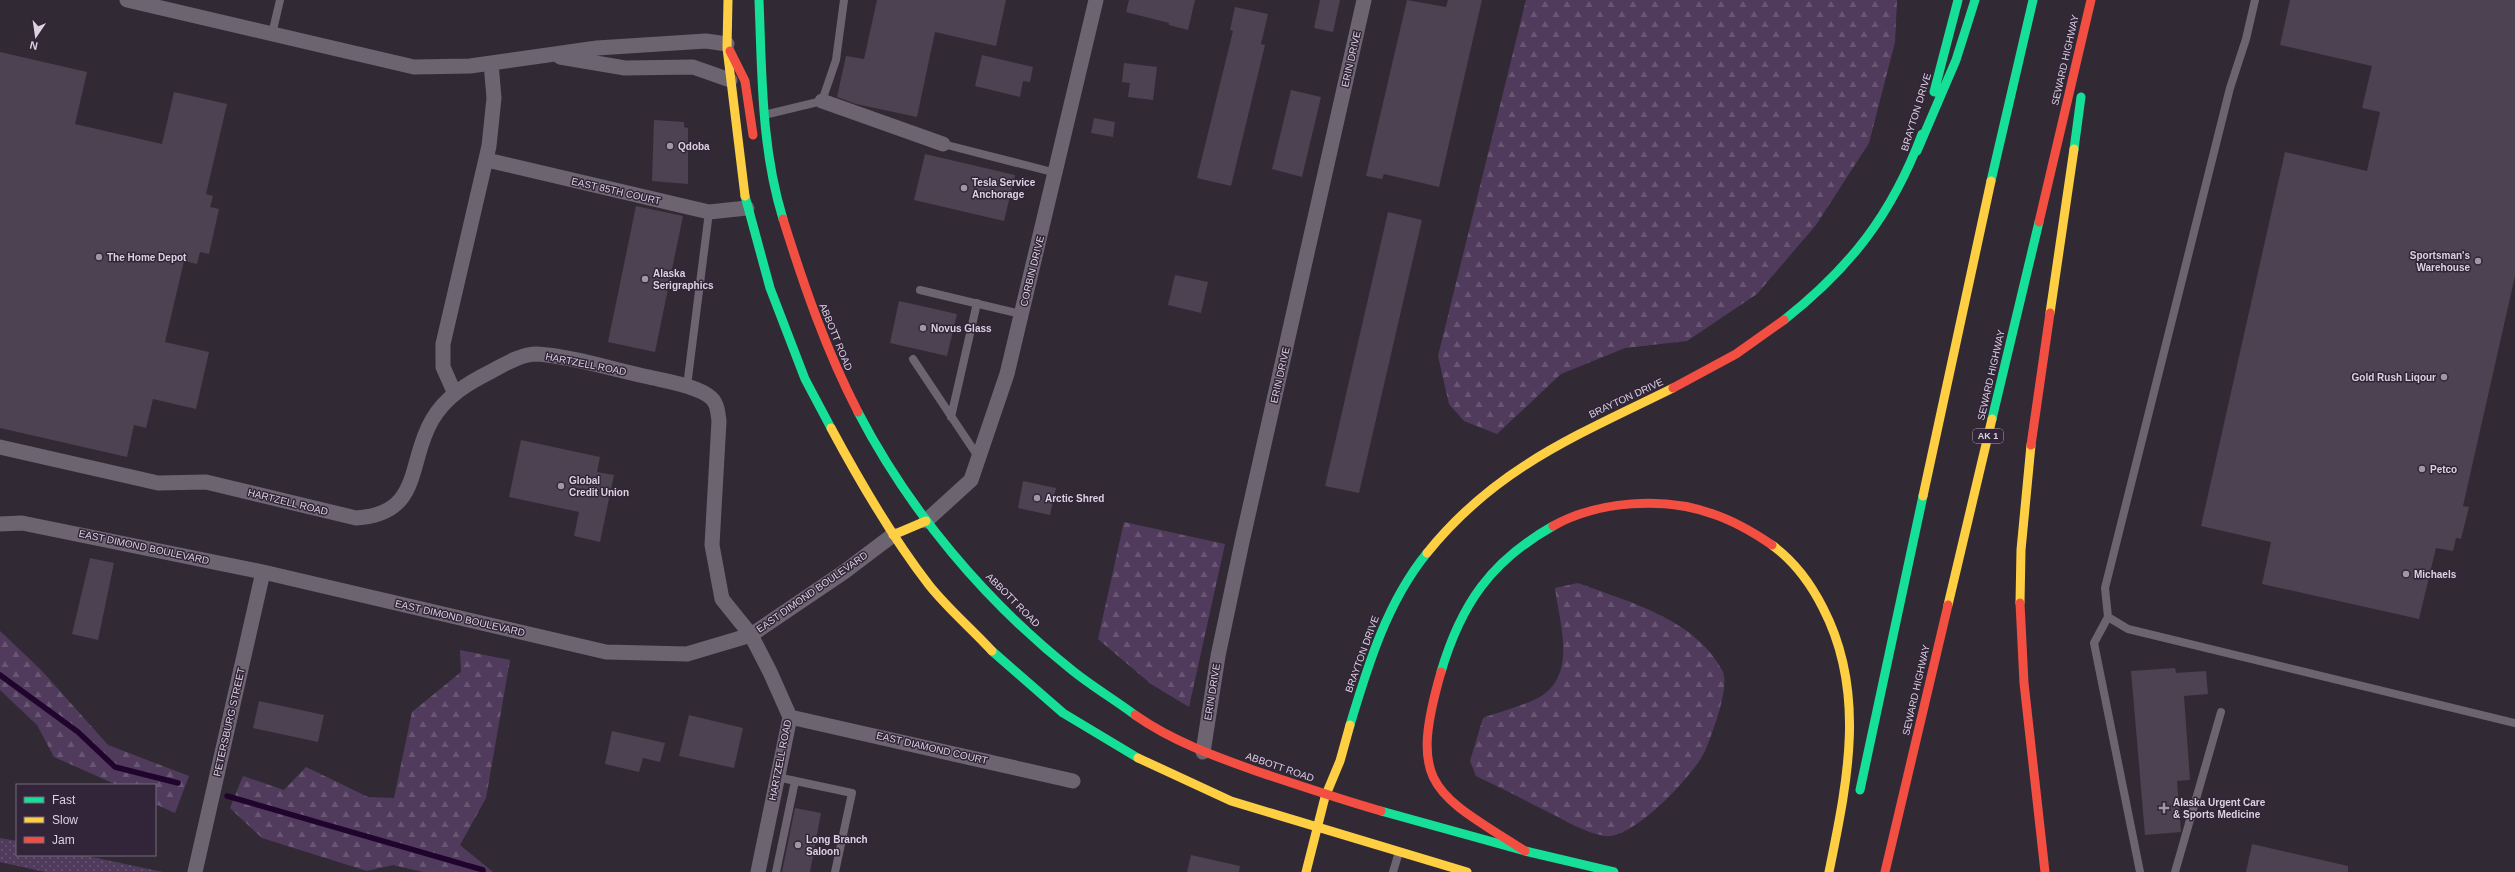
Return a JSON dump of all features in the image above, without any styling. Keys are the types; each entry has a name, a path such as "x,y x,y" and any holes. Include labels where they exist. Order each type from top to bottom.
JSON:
{"main road":[{"path":"728,0 727,46 730,80 747,208 770,288 805,379 855,473 893,535 930,586 1001,660 1063,713 1149,764 1231,801 1468,872"},
{"name":"ABBOTT ROAD","path":"759,0 764,114 773,186 802,281 834,366 880,454 934,533 1001,606 1073,671 1148,724 1203,752 1325,794 1526,851 1614,872"},
{"name":"BRAYTON DRIVE","path":"1306,872 1325,794 1336,771 1382,626 1405,584 1444,531 1478,498 1530,459 1587,428 1704,373 1786,320 1828,282 1856,251 1893,198 1917,151 1958,0"},
{"path":"1917,151 1956,60 1975,0"},
{"path":"1857,802 1990,186 2033,0"},
{"name":"SEWARD HIGHWAY","path":"1885,872 2091,0"},
{"path":"2084,71 2094,0"},
{"path":"727,46 741,65 747,81 754,143"},
{"path":"2045,872 2024,682 2019,587 2028,468 2082,87"},
{"path":"759,163 773,186"},
{"path":"1526,851 1448,798 1434,782 1431,774 1426,756 1428,724 1446,656 1456,628 1471,599 1496,566 1529,539 1552,526 1595,510 1623,504 1669,504 1713,514 1757,535 1779,551 1799,571 1826,610 1844,662 1851,702 1852,733 1846,786 1829,872"},
{"path":"893,535 926,521"}],"street":[{"path":"127,0 414,67 470,66 596,48 706,42 727,46"},
{"name":"CORBIN DRIVE","path":"926,521 972,480 1007,374 1096,0"},
{"name":"ERIN DRIVE","path":"1203,752 1218,656 1239,557 1364,0"},
{"path":"549,55 625,68 693,67 730,80"},
{"path":"455,394 443,366 442,344 487,160 494,98 491,63"},
{"path":"822,101 943,144"},
{"name":"EAST 85TH COURT","path":"487,160 709,212 747,208"},
{"name":"HARTZELL ROAD","path":"0,447 158,483 206,482 356,518 374,517 402,501 431,421 442,406 462,386 516,358 536,354 686,386 710,396 715,403 719,421 712,545 722,599 751,635 770,672 790,717 758,872"},
{"name":"EAST DIMOND BOULEVARD","path":"0,524 22,523 263,572 606,652 687,654 751,635 844,572 893,535"},
{"name":"PETERSBURG STREET","path":"196,872 263,572"},
{"name":"EAST DIAMOND COURT","path":"790,717 1073,781"}],"lane":[{"path":"272,34 280,0"},
{"path":"764,114 822,101 836,60 844,0"},
{"path":"2140,872 2094,643 2108,617 2105,588 2230,88 2246,39 2255,0"},
{"path":"943,144 1056,172"},
{"path":"686,386 709,212"},
{"path":"920,290 1022,314"},
{"path":"952,416 976,303"},
{"path":"913,359 979,458"},
{"path":"2108,617 2128,628 2515,722"},
{"path":"2175,872 2221,712"},
{"path":"777,777 852,793 835,872"},
{"path":"776,872 795,781"},
{"path":"1393,872 1399,852"}],"green space":[{"path":"1526,0 1897,0 1895,42 1869,143 1816,225 1757,294 1687,341 1625,348 1561,374 1497,434 1464,421 1449,404 1438,356"},
{"path":"1124,522 1225,544 1189,707 1151,684 1098,639"},
{"path":"1578,583 1638,605 1677,625 1695,637 1710,652 1722,670 1724,677 1724,687 1720,710 1705,751 1699,762 1676,789 1646,817 1631,828 1617,834 1605,836 1598,835 1571,824 1476,776 1470,761 1483,718 1523,705 1543,695 1553,685 1560,673 1563,660 1562,630 1555,588"},
{"path":"0,631 41,670 108,745 189,776 175,813 156,804 156,784 115,784 54,757 37,725 0,690"},
{"path":"460,650 510,660 486,798 460,845 493,872 423,872 393,865 367,871 262,838 230,808 243,776 284,790 306,767 368,797 394,798 412,712 461,672"},
{"path":"0,838 16,841 16,856 87,856 163,872 45,872 0,862"}],"building":[{"path":"877,0 1006,0 996,46 935,32 917,117 856,104 837,97 846,56 864,59"},
{"path":"1129,0 1195,0 1188,30 1169,25 1169,23 1126,12"},
{"path":"1320,0 1340,0 1333,32 1314,28"},
{"path":"1407,0 1446,7 1448,0 1482,0 1439,187 1384,174 1382,179 1366,176"},
{"path":"2290,0 2515,0 2515,276 2463,506 2469,507 2461,539 2456,538 2453,551 2436,548 2419,619 2262,584 2271,542 2201,526 2285,152 2367,171 2380,112 2362,108 2372,66 2280,45"},
{"path":"1235,7 1268,14 1261,44 1265,45 1231,186 1197,178 1233,31 1230,30"},
{"name":"The Home Depot","path":"0,52 87,72 75,124 162,144 174,92 227,104 206,194 213,196 210,207 219,209 209,254 200,252 197,264 184,261 165,342 209,352 196,409 153,399 146,428 134,425 127,457 0,428"},
{"path":"982,55 1033,67 1030,82 1023,81 1020,97 975,86"},
{"path":"1124,63 1157,67 1153,100 1128,97 1130,83 1122,82"},
{"path":"1291,90 1321,97 1302,177 1272,169"},
{"path":"1094,118 1115,122 1113,137 1091,133"},
{"name":"Qdoba","path":"654,120 684,122 684,127 688,128 688,184 652,181"},
{"name":"Tesla Service Anchorage","path":"925,154 1015,175 1004,221 914,200"},
{"name":"Alaska Serigraphics","path":"636,206 683,216 655,352 608,342"},
{"path":"1388,212 1422,220 1359,493 1325,486"},
{"path":"1175,275 1208,282 1201,313 1168,305"},
{"name":"Novus Glass","path":"899,301 957,314 947,356 890,343"},
{"name":"Global Credit Union","path":"521,440 600,457 597,472 614,475 600,542 574,536 579,512 509,497"},
{"name":"Arctic Shred","path":"1023,481 1056,488 1050,515 1018,508"},
{"path":"90,558 114,563 98,640 72,634"},
{"path":"2175,668 2176,673 2206,671 2208,694 2184,696 2190,780 2177,781 2181,832 2145,835 2131,671"},
{"path":"259,701 324,715 318,742 253,728"},
{"path":"689,715 743,728 734,768 679,756"},
{"path":"612,731 665,743 660,762 643,758 639,772 605,764"},
{"path":"795,808 821,813 810,872 782,872"},
{"path":"2252,844 2348,866 2348,872 2246,872"},
{"path":"1191,855 1240,866 1239,872 1187,872"}],"waterway":[{"path":"0,675 78,732 115,767 178,783"},
{"path":"227,796 483,870 483,872"}],"traffic: fast":[{"path":"759,0 762,83 767,138 770,165 783,219"},
{"path":"1934,92 1958,0"},
{"path":"1917,151 1956,60 1975,0"},
{"path":"1991,181 2033,0"},
{"path":"2074,149 2081,97"},
{"path":"1784,320 1830,280 1867,237 1883,214 1897,189 1922,134"},
{"path":"745,196 770,288 805,379 831,428"},
{"path":"1992,419 2039,222"},
{"path":"858,412 901,485 952,553 980,585 1041,644 1073,671 1135,715"},
{"path":"1860,790 1923,496"},
{"path":"1441,672 1458,625 1481,587 1512,554 1553,526"},
{"path":"1350,725 1380,635 1401,592 1427,553"},
{"path":"992,651 1063,713 1138,758"},
{"path":"1381,811 1525,851 1614,872"}],"traffic: slow":[{"path":"728,0 727,48 745,196"},
{"path":"2050,313 2074,149"},
{"path":"1923,496 1991,181"},
{"path":"1427,553 1453,523 1510,475 1572,438 1673,388"},
{"path":"1948,605 1992,419"},
{"path":"831,428 877,508 915,566 944,602 992,651"},
{"path":"2020,603 2021,550 2031,445"},
{"path":"893,535 926,521"},
{"path":"1772,545 1795,566 1818,599 1837,640 1845,673 1849,705 1847,772 1829,872"},
{"path":"1306,872 1325,797 1340,761 1350,725"},
{"path":"1138,758 1231,801 1467,872"}],"traffic: jam":[{"path":"2039,222 2091,0"},
{"path":"730,51 745,81 753,135"},
{"path":"783,219 816,317 846,389 858,412"},
{"path":"2031,445 2050,313"},
{"path":"1673,388 1736,354 1784,320"},
{"path":"1553,526 1590,511 1610,506 1653,503 1694,508 1713,514 1743,527 1772,545"},
{"path":"2020,603 2024,683 2045,872"},
{"path":"1885,872 1948,605"},
{"path":"1441,672 1431,710 1427,740 1429,764 1436,782 1449,799 1468,814 1525,851"},
{"path":"1135,715 1164,733 1209,754 1334,797 1381,811"}],"place":[{"name":"Qdoba","path":"670,146"},
{"name":"Tesla Service Anchorage","path":"964,188"},
{"name":"The Home Depot","path":"99,257"},
{"name":"Sportsman's Warehouse","path":"2478,261"},
{"name":"Alaska Serigraphics","path":"645,279"},
{"name":"Novus Glass","path":"923,328"},
{"name":"Gold Rush Liqour","path":"2444,377"},
{"name":"Petco","path":"2422,469"},
{"name":"Global Credit Union","path":"561,486"},
{"name":"Arctic Shred","path":"1037,498"},
{"name":"Michaels","path":"2406,574"},
{"name":"Alaska Urgent Care & Sports Medicine","path":"2164,808"},
{"name":"Long Branch Saloon","path":"798,845"}]}
